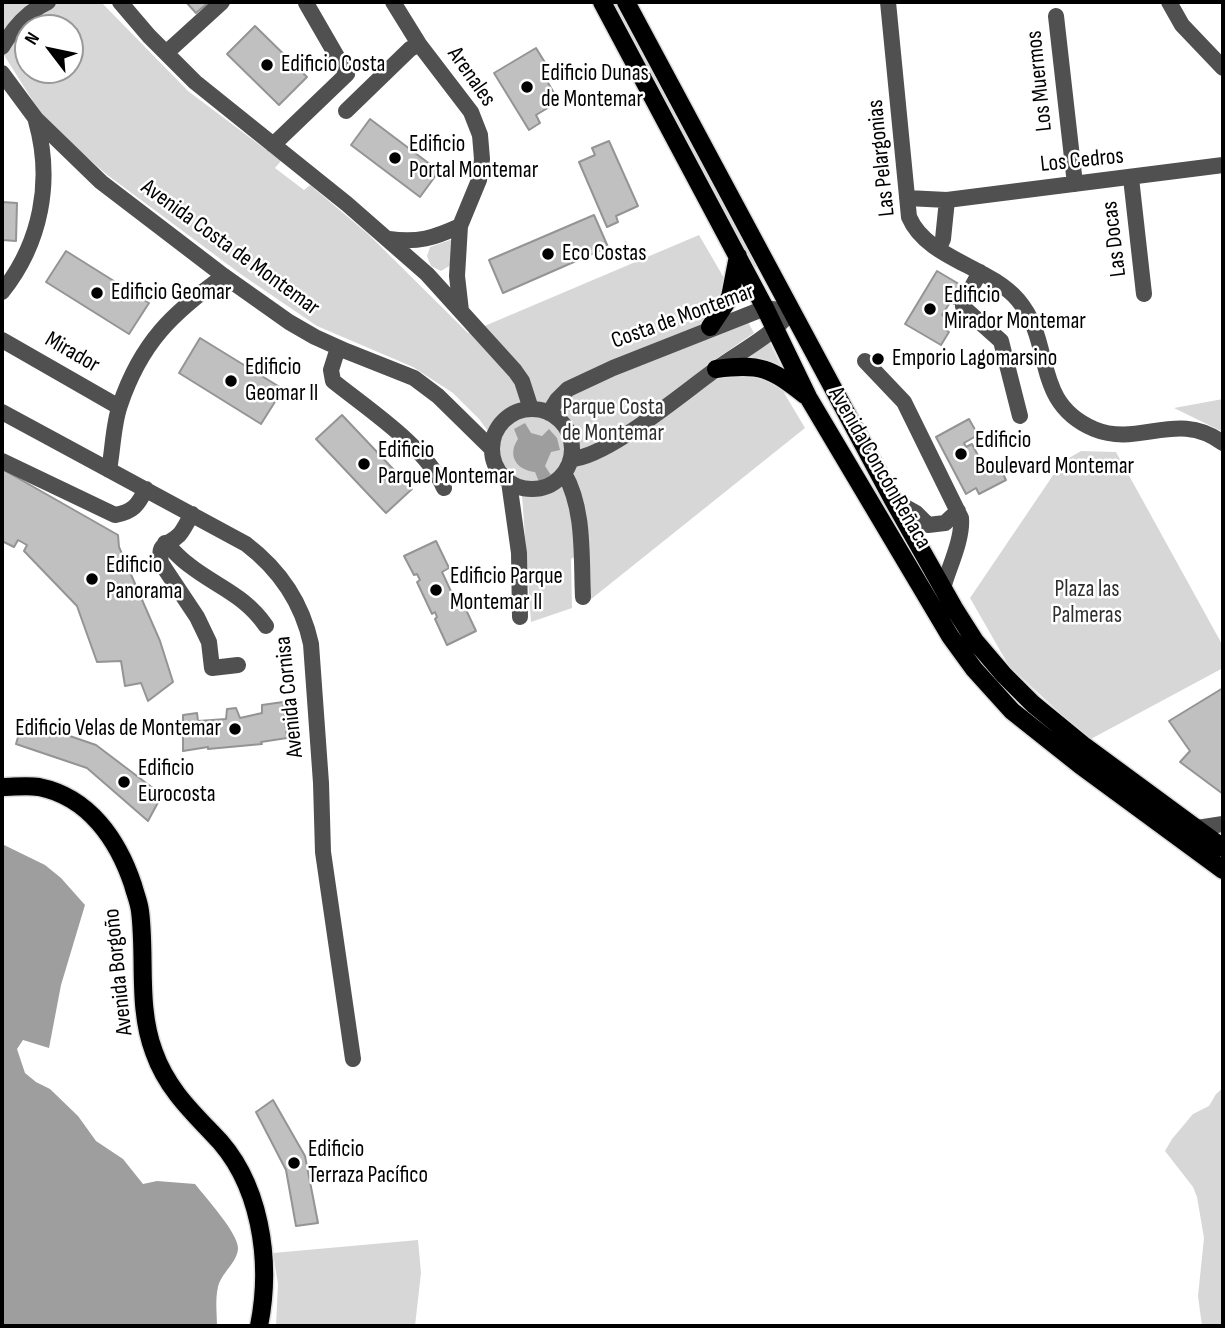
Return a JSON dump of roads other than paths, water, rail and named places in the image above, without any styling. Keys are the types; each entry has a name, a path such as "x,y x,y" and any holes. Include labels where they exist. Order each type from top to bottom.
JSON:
{"main road":[{"name":"Avenida Concón Reñaca","path":"602,2 765,308 808,397 958,647 992,691 1012,711 1053,745 1223,870"},
{"name":"Avenida Concón Reñaca","path":"626,2 893,500 975,641 1032,704 1223,848"},
{"path":"710,327 730,297 738,257"},
{"path":"716,369 741,366 775,372 808,397"},
{"name":"Avenida Borgoño","path":"2,787 36,786 72,800 104,827 120,851 140,909 144,1011 154,1053 178,1097 213,1133 235,1161 248,1185 254,1204 263,1264 259,1326"}],"street":[{"path":"2,47 18,23 48,2"},
{"path":"120,2 195,82 389,239 427,274 515,371 522,382 531,409"},
{"path":"166,53 222,2"},
{"name":"Arenales","path":"393,2 419,44 466,106 480,135 482,159 479,180 460,226 457,276 461,311"},
{"name":"Las Pelargonias","path":"888,2 907,198 912,224 922,237 1011,292 1034,326 1051,387 1063,407 1073,416 1094,429 1116,435 1174,427 1190,428 1213,436 1223,443"},
{"path":"1168,2 1182,25 1223,68"},
{"path":"273,145 347,74 306,3"},
{"name":"Los Muermos","path":"1056,16 1074,184"},
{"path":"346,111 410,49 419,44"},
{"name":"Avenida Costa de Montemar","path":"2,73 36,119 101,182 289,322 338,348 414,378 438,396 492,449"},
{"path":"2,292 24,257 40,214 45,179 42,143 36,119"},
{"name":"Los Cedros","path":"907,198 947,200 1223,165"},
{"name":"Las Docas","path":"1130,178 1144,294"},
{"path":"939,248 943,239 947,200"},
{"path":"389,239 412,242 438,236 460,226"},
{"path":"981,272 963,307 1001,341 1020,416"},
{"path":"109,470 119,407 152,340 171,316 224,276"},
{"name":"Costa de Montemar","path":"549,413 568,389 710,327 765,308 791,312"},
{"name":"Costa de Montemar","path":"568,466 593,454 664,409 716,369 776,330 791,312"},
{"name":"Mirador","path":"2,340 119,407"},
{"path":"338,348 331,370 333,381 418,452 436,470 444,488"},
{"path":"865,361 904,402 961,517 963,532 952,556 943,588"},
{"path":"568,466 556,481 544,487 520,487 509,482 500,473 492,449 494,437 500,426 519,411 531,409 549,413 565,427 570,437 568,466 580,534 583,597"},
{"name":"Avenida Cornisa","path":"2,412 246,544 273,567 294,596 311,644 323,852 354,1059"},
{"path":"2,461 115,515 128,513 138,505 146,489"},
{"path":"509,482 519,553 520,617"},
{"path":"893,500 916,513 928,525 945,523 958,511"},
{"path":"192,514 178,536 165,543 159,553 161,563 198,617 209,642 212,668 238,665"},
{"path":"165,543 190,566 241,598 266,626"},
{"path":"903,559 923,571 932,569 952,556"},
{"path":"1198,828 1223,824"},
{"path":"1164,827 1211,852 1223,848"}],"place":[{"name":"Edificio Costa","path":"267,65"},
{"name":"Edificio Dunas de Montemar","path":"527,87"},
{"name":"Edificio Portal Montemar","path":"395,158"},
{"name":"Eco Costas","path":"548,254"},
{"name":"Edificio Geomar","path":"97,293"},
{"name":"Edificio Mirador Montemar","path":"930,309"},
{"name":"Emporio Lagomarsino","path":"878,359"},
{"name":"Edificio Geomar II","path":"231,381"},
{"name":"Edificio Boulevard Montemar","path":"961,454"},
{"name":"Edificio Parque Montemar","path":"364,464"},
{"name":"Edificio Panorama","path":"92,579"},
{"name":"Edificio Parque Montemar II","path":"436,590"},
{"name":"Edificio Velas de Montemar","path":"235,729"},
{"name":"Edificio Eurocosta","path":"124,782"},
{"name":"Edificio Terraza Pacífico","path":"294,1163"}],"park label":[{"name":"Parque Costa de Montemar","path":"613,421"},
{"name":"Plaza las Palmeras","path":"1087,603"}]}
